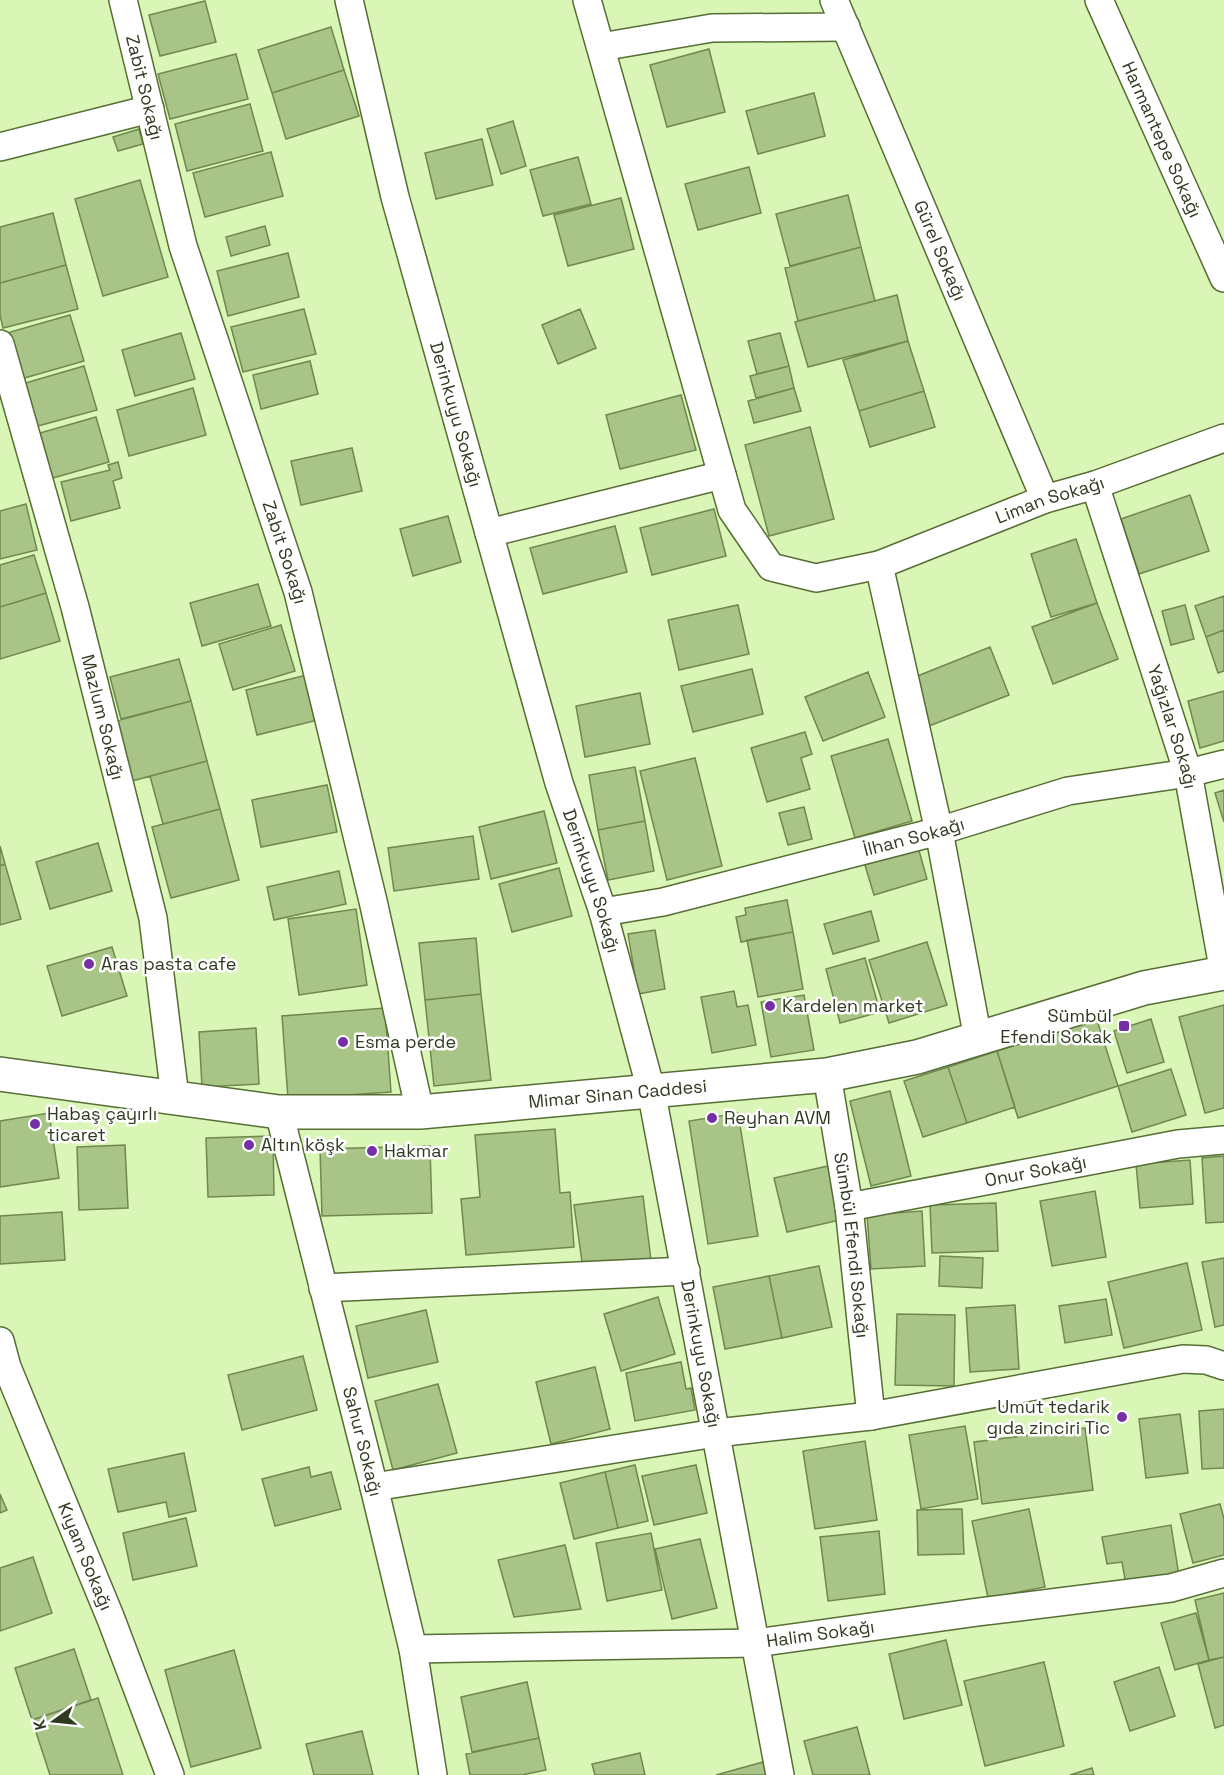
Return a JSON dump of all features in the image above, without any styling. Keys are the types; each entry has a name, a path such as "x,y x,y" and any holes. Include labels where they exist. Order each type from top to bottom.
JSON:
{"street":[{"name":"Zabit Sokağı","path":"123,0 183,246 298,592 373,901 420,1112"},
{"name":"Derinkuyu Sokağı","path":"349,0 395,196 559,783 603,912 651,1090 780,1775"},
{"name":"Liman Sokağı","path":"588,0 732,510 771,567 816,578 879,565 1045,499 1095,485 1224,438"},
{"name":"Gürel Sokağı","path":"834,0 1045,499"},
{"name":"Harmantepe Sokağı","path":"1099,0 1224,278"},
{"path":"601,48 712,28 846,27"},
{"path":"0,147 150,109"},
{"name":"Mazlum Sokağı","path":"0,344 75,607 153,918 175,1097"},
{"path":"489,534 722,475"},
{"name":"Yağızlar Sokağı","path":"1095,485 1188,773 1224,973"},
{"path":"879,565 939,831 978,1039"},
{"name":"İlhan Sokağı","path":"603,912 663,902 939,831 1068,790 1188,773 1224,764"},
{"name":"Mimar Sinan Caddesi","path":"0,1074 279,1112 420,1112 827,1075 917,1057 1143,988 1224,973"},
{"name":"Sümbül Efendi Sokağı","path":"827,1075 849,1207 871,1416"},
{"name":"Sahur Sokağı","path":"279,1112 413,1649 433,1775"},
{"name":"Onur Sokağı","path":"849,1207 1178,1144 1224,1140"},
{"path":"323,1288 686,1271"},
{"name":"Kıyam Sokağı","path":"0,1341 7,1367 111,1619 170,1775"},
{"path":"374,1486 716,1433 871,1416 1183,1359 1206,1360 1223,1364"},
{"name":"Halim Sokağı","path":"413,1649 755,1643 1171,1588 1224,1573"}],"building":[{"path":"205,1 216,42 160,56 149,15"},
{"path":"331,27 344,70 272,93 258,50"},
{"path":"709,49 725,112 667,127 650,65"},
{"path":"236,54 248,99 170,119 158,74"},
{"path":"344,70 359,116 286,139 272,93"},
{"path":"814,93 825,136 758,154 746,111"},
{"path":"250,104 263,151 187,171 175,124"},
{"path":"513,121 526,166 501,174 487,129"},
{"path":"139,129 143,144 118,151 113,137"},
{"path":"482,139 493,185 436,199 425,153"},
{"path":"271,152 283,196 205,217 193,173"},
{"path":"578,157 591,204 543,216 530,170"},
{"path":"749,167 761,213 698,230 685,184"},
{"path":"140,180 168,277 103,296 75,199"},
{"path":"848,195 861,247 790,266 776,214"},
{"path":"621,198 634,249 568,266 554,215"},
{"path":"53,213 66,265 0,283 0,227"},
{"path":"265,226 270,245 231,256 226,237"},
{"path":"861,247 875,301 798,321 785,268"},
{"path":"288,253 299,297 228,316 217,271"},
{"path":"66,265 78,309 3,328 0,315 0,283"},
{"path":"897,295 908,341 808,367 795,322"},
{"path":"304,309 316,354 243,372 231,327"},
{"path":"580,309 596,348 558,364 542,325"},
{"path":"70,315 84,361 14,381 0,335"},
{"path":"181,333 195,379 135,396 122,350"},
{"path":"780,333 789,366 757,374 748,341"},
{"path":"908,341 924,391 859,411 843,360"},
{"path":"310,361 318,394 261,409 253,375"},
{"path":"84,366 97,410 34,427 22,384"},
{"path":"789,366 794,388 756,398 750,376"},
{"path":"193,388 206,435 129,456 117,410"},
{"path":"794,388 801,411 754,423 748,401"},
{"path":"924,391 935,427 870,447 859,411"},
{"path":"681,395 696,450 620,469 606,415"},
{"path":"96,417 109,462 46,480 33,435"},
{"path":"810,427 834,519 769,536 745,445"},
{"path":"352,448 362,491 301,505 291,461"},
{"path":"118,462 122,478 113,481 120,508 71,521 61,482 110,470 108,465"},
{"path":"1190,495 1209,551 1139,574 1121,519"},
{"path":"26,504 37,550 0,559 0,511"},
{"path":"714,509 726,556 652,575 640,528"},
{"path":"448,516 461,562 413,576 400,529"},
{"path":"615,526 627,572 543,594 530,548"},
{"path":"1076,539 1097,603 1051,617 1031,554"},
{"path":"34,555 46,593 0,607 0,565"},
{"path":"258,584 271,626 202,646 190,603"},
{"path":"46,593 60,641 0,659 0,607"},
{"path":"1224,596 1224,630 1206,637 1195,606"},
{"path":"1097,603 1118,659 1053,684 1032,627"},
{"path":"738,605 749,654 679,670 668,620"},
{"path":"1185,605 1194,639 1171,645 1162,611"},
{"path":"281,625 295,671 233,690 219,644"},
{"path":"1224,630 1224,671 1218,673 1206,637"},
{"path":"990,647 1009,695 929,726 910,679"},
{"path":"179,659 191,701 121,719 110,677"},
{"path":"752,669 763,714 693,732 681,686"},
{"path":"868,672 885,717 823,741 805,697"},
{"path":"307,675 318,720 257,735 246,690"},
{"path":"1224,691 1224,741 1200,748 1188,701"},
{"path":"640,693 650,744 585,757 576,706"},
{"path":"191,701 207,761 132,781 116,721"},
{"path":"805,732 812,754 801,758 810,789 767,802 751,748"},
{"path":"888,739 912,821 855,838 831,756"},
{"path":"695,758 722,866 667,880 640,771"},
{"path":"207,761 220,809 163,824 150,776"},
{"path":"635,767 645,821 598,830 589,775"},
{"path":"327,785 337,832 261,847 252,800"},
{"path":"1224,790 1224,822 1215,793"},
{"path":"804,807 812,839 788,845 779,813"},
{"path":"220,809 239,880 171,898 152,827"},
{"path":"544,811 557,863 491,879 479,827"},
{"path":"645,821 654,871 608,880 598,830"},
{"path":"473,836 479,879 394,891 388,848"},
{"path":"98,843 112,891 50,909 36,862"},
{"path":"0,846 5,864 0,866"},
{"path":"918,847 927,879 874,895 864,862"},
{"path":"5,864 21,919 0,925 0,866"},
{"path":"559,868 572,916 512,932 499,884"},
{"path":"339,871 346,904 274,920 267,887"},
{"path":"787,900 793,932 741,942 736,917 746,915 745,908"},
{"path":"356,909 367,985 299,995 288,919"},
{"path":"871,911 879,941 833,954 824,924"},
{"path":"655,930 665,989 638,994 628,934"},
{"path":"793,932 803,989 758,997 747,940"},
{"path":"476,938 481,994 425,1000 419,943"},
{"path":"927,942 947,1005 889,1023 869,960"},
{"path":"112,947 127,996 62,1016 47,966"},
{"path":"865,958 880,1012 840,1023 826,969"},
{"path":"734,991 737,1007 748,1005 756,1045 712,1053 701,997"},
{"path":"481,994 491,1080 434,1086 425,1000"},
{"path":"804,995 814,1050 771,1057 761,1002"},
{"path":"1224,1005 1224,1108 1205,1113 1179,1017"},
{"path":"385,1008 391,1092 288,1099 282,1016"},
{"path":"1151,1019 1164,1062 1127,1073 1114,1031"},
{"path":"1097,1020 1118,1086 1018,1118 997,1051"},
{"path":"256,1028 259,1084 202,1087 199,1032"},
{"path":"997,1051 1015,1107 967,1123 948,1067"},
{"path":"948,1067 967,1123 923,1137 904,1081"},
{"path":"1171,1069 1186,1115 1132,1132 1118,1086"},
{"path":"890,1091 911,1176 871,1186 850,1101"},
{"path":"49,1113 59,1178 0,1187 0,1121"},
{"path":"738,1113 758,1236 708,1244 689,1121"},
{"path":"555,1129 560,1193 570,1192 574,1247 466,1255 461,1199 480,1197 475,1135"},
{"path":"273,1136 274,1195 208,1197 206,1138"},
{"path":"125,1145 128,1208 79,1210 77,1147"},
{"path":"430,1146 432,1213 322,1216 320,1149"},
{"path":"1224,1156 1224,1222 1206,1223 1202,1158"},
{"path":"1190,1160 1193,1204 1140,1208 1136,1164"},
{"path":"828,1166 840,1220 787,1232 774,1178"},
{"path":"1095,1191 1106,1257 1052,1266 1040,1201"},
{"path":"643,1196 651,1260 583,1269 574,1205"},
{"path":"996,1203 998,1251 932,1253 930,1205"},
{"path":"922,1211 925,1266 871,1269 867,1215"},
{"path":"62,1212 65,1260 0,1264 0,1216"},
{"path":"940,1256 983,1258 982,1288 939,1286"},
{"path":"1224,1258 1224,1325 1215,1327 1202,1262"},
{"path":"1187,1263 1202,1330 1124,1348 1108,1282"},
{"path":"819,1266 832,1327 782,1338 769,1276"},
{"path":"769,1276 782,1338 725,1349 713,1287"},
{"path":"658,1297 675,1354 621,1371 604,1314"},
{"path":"1106,1299 1112,1335 1065,1343 1059,1306"},
{"path":"1015,1305 1019,1369 970,1372 966,1308"},
{"path":"426,1310 438,1362 368,1378 356,1326"},
{"path":"897,1314 955,1315 954,1386 895,1385"},
{"path":"303,1356 317,1410 242,1430 228,1375"},
{"path":"681,1362 686,1389 691,1388 695,1410 635,1421 626,1373"},
{"path":"595,1367 610,1429 551,1444 536,1382"},
{"path":"438,1384 457,1453 393,1470 375,1401"},
{"path":"1224,1409 1224,1468 1202,1469 1199,1411"},
{"path":"1180,1414 1188,1473 1146,1478 1139,1419"},
{"path":"965,1426 978,1499 921,1509 909,1435"},
{"path":"1085,1428 1093,1490 982,1504 974,1442"},
{"path":"865,1441 877,1520 815,1529 803,1451"},
{"path":"184,1453 196,1511 169,1517 166,1502 118,1512 108,1469"},
{"path":"635,1465 648,1521 618,1528 605,1472"},
{"path":"696,1465 707,1513 654,1525 642,1476"},
{"path":"309,1467 311,1477 331,1472 341,1509 275,1526 262,1479"},
{"path":"605,1472 618,1528 574,1539 560,1483"},
{"path":"0,1494 7,1510 0,1513"},
{"path":"1220,1504 1224,1519 1224,1555 1193,1563 1180,1514"},
{"path":"962,1509 964,1554 918,1555 917,1510"},
{"path":"1029,1509 1045,1587 988,1598 972,1521"},
{"path":"186,1518 197,1566 133,1580 123,1533"},
{"path":"1171,1525 1179,1576 1126,1585 1122,1562 1107,1564 1102,1537"},
{"path":"879,1531 885,1594 828,1601 820,1537"},
{"path":"651,1533 662,1590 607,1601 596,1543"},
{"path":"700,1539 717,1608 672,1619 655,1549"},
{"path":"565,1545 581,1609 514,1617 498,1560"},
{"path":"33,1557 52,1613 0,1631 0,1568"},
{"path":"1224,1593 1224,1657 1209,1660 1195,1600"},
{"path":"1196,1613 1209,1660 1175,1670 1161,1623"},
{"path":"946,1640 962,1705 904,1719 889,1654"},
{"path":"74,1649 91,1700 32,1720 15,1668"},
{"path":"234,1650 261,1748 191,1767 165,1670"},
{"path":"1224,1657 1224,1725 1215,1728 1198,1664"},
{"path":"1044,1662 1064,1746 985,1766 964,1681"},
{"path":"1159,1667 1175,1716 1130,1731 1114,1682"},
{"path":"527,1682 539,1738 472,1752 461,1697"},
{"path":"98,1698 123,1775 50,1775 32,1720"},
{"path":"857,1727 870,1775 813,1775 804,1741"},
{"path":"362,1731 373,1775 314,1775 306,1744"},
{"path":"539,1738 546,1770 522,1775 470,1775 466,1754"},
{"path":"640,1753 645,1775 595,1775 592,1764"},
{"path":"763,1762 767,1775 716,1775"},
{"path":"1092,1768 1094,1775 1070,1775"}],"place":[{"name":"Aras pasta cafe","path":"89,964"},
{"name":"Kardelen market","path":"770,1006"},
{"name":"Sümbül Efendi Sokak","path":"1124,1026"},
{"name":"Esma perde","path":"343,1042"},
{"name":"Reyhan AVM","path":"712,1118"},
{"name":"Habaş çayırlı ticaret","path":"35,1124"},
{"name":"Altın köşk","path":"249,1145"},
{"name":"Hakmar","path":"372,1151"},
{"name":"Umut tedarik gıda zinciri Tic","path":"1122,1417"}]}
